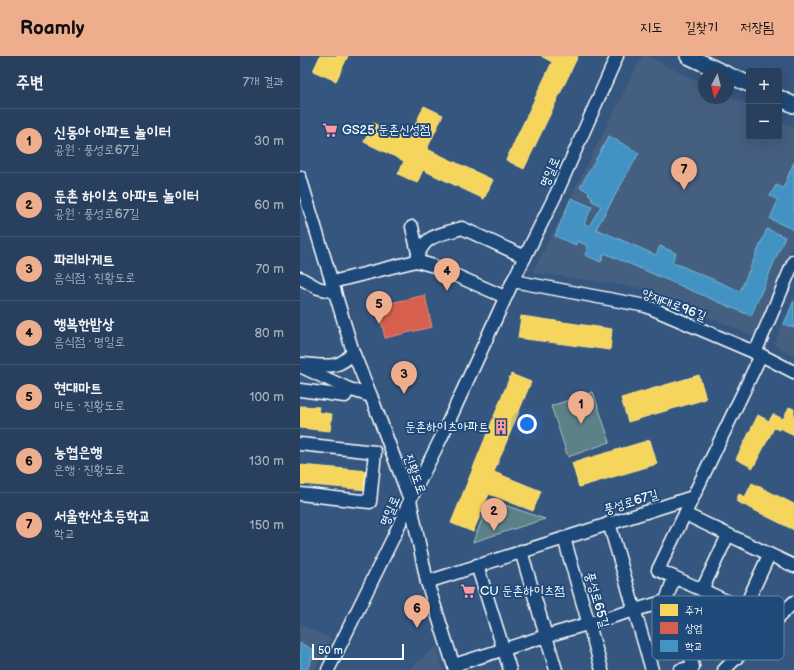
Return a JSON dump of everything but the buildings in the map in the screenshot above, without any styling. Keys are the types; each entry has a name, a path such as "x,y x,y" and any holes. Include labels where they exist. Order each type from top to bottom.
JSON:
{"main road":[{"path":"688,56 714,68"},
{"path":"734,77 746,83"},
{"path":"782,99 794,105"}],"street":[{"name":"명일로","path":"328,670 441,438 505,297 557,192 617,56"},
{"name":"진황도로","path":"300,177 353,352 410,500 427,582 455,668"},
{"path":"412,227 417,257"},
{"path":"300,278 318,288 334,287 417,257 427,240 462,228 525,257"},
{"path":"417,257 505,297"},
{"path":"715,596 658,570 758,354 794,261"},
{"name":"양재대로96길","path":"513,281 646,306 758,354 794,372"},
{"path":"300,365 338,365 346,361 353,352"},
{"path":"300,365 349,389 371,396"},
{"path":"300,390 345,396 349,389"},
{"path":"300,444 375,452 370,502 300,494"},
{"name":"풍성로67길","path":"427,582 693,497"},
{"path":"685,514 794,566"},
{"path":"609,523 652,670"},
{"path":"702,590 728,535"},
{"name":"풍성로65길","path":"564,538 602,670"},
{"path":"521,551 556,670"},
{"path":"750,596 769,555"},
{"path":"477,565 510,670"},
{"path":"668,596 674,577"},
{"path":"784,612 794,602"},
{"path":"455,668 503,649 652,604"},
{"path":"680,670 692,667 691,660"},
{"path":"726,670 736,660"}],"shaded area":[{"path":"642,56 647,56 698,81 698,104 734,104 734,98 746,104 746,140 782,140 782,121 794,127 794,242 755,337 640,288 533,272"},
{"path":"794,295 794,356 774,345"},
{"path":"300,625 331,638 315,670 300,670"},
{"path":"437,646 443,670 409,670"}],"green space":[{"path":"593,392 610,442 568,457 551,406"},
{"path":"490,500 545,519 473,542"}],"place":[{"name":"GS25 둔촌신성점","path":"330,130"},
{"name":"서울한산초등학교","path":"684,190"},
{"name":"행복한밥상","path":"447,291"},
{"name":"현대마트","path":"379,324"},
{"name":"파리바게트","path":"404,394"},
{"name":"신동아 아파트 놀이터","path":"581,424"},
{"name":"둔촌하이츠아파트","path":"501,427"},
{"name":"둔촌 하이츠 아파트 놀이터","path":"494,531"},
{"name":"CU 둔촌하이츠점","path":"468,591"},
{"name":"농협은행","path":"417,628"}]}
